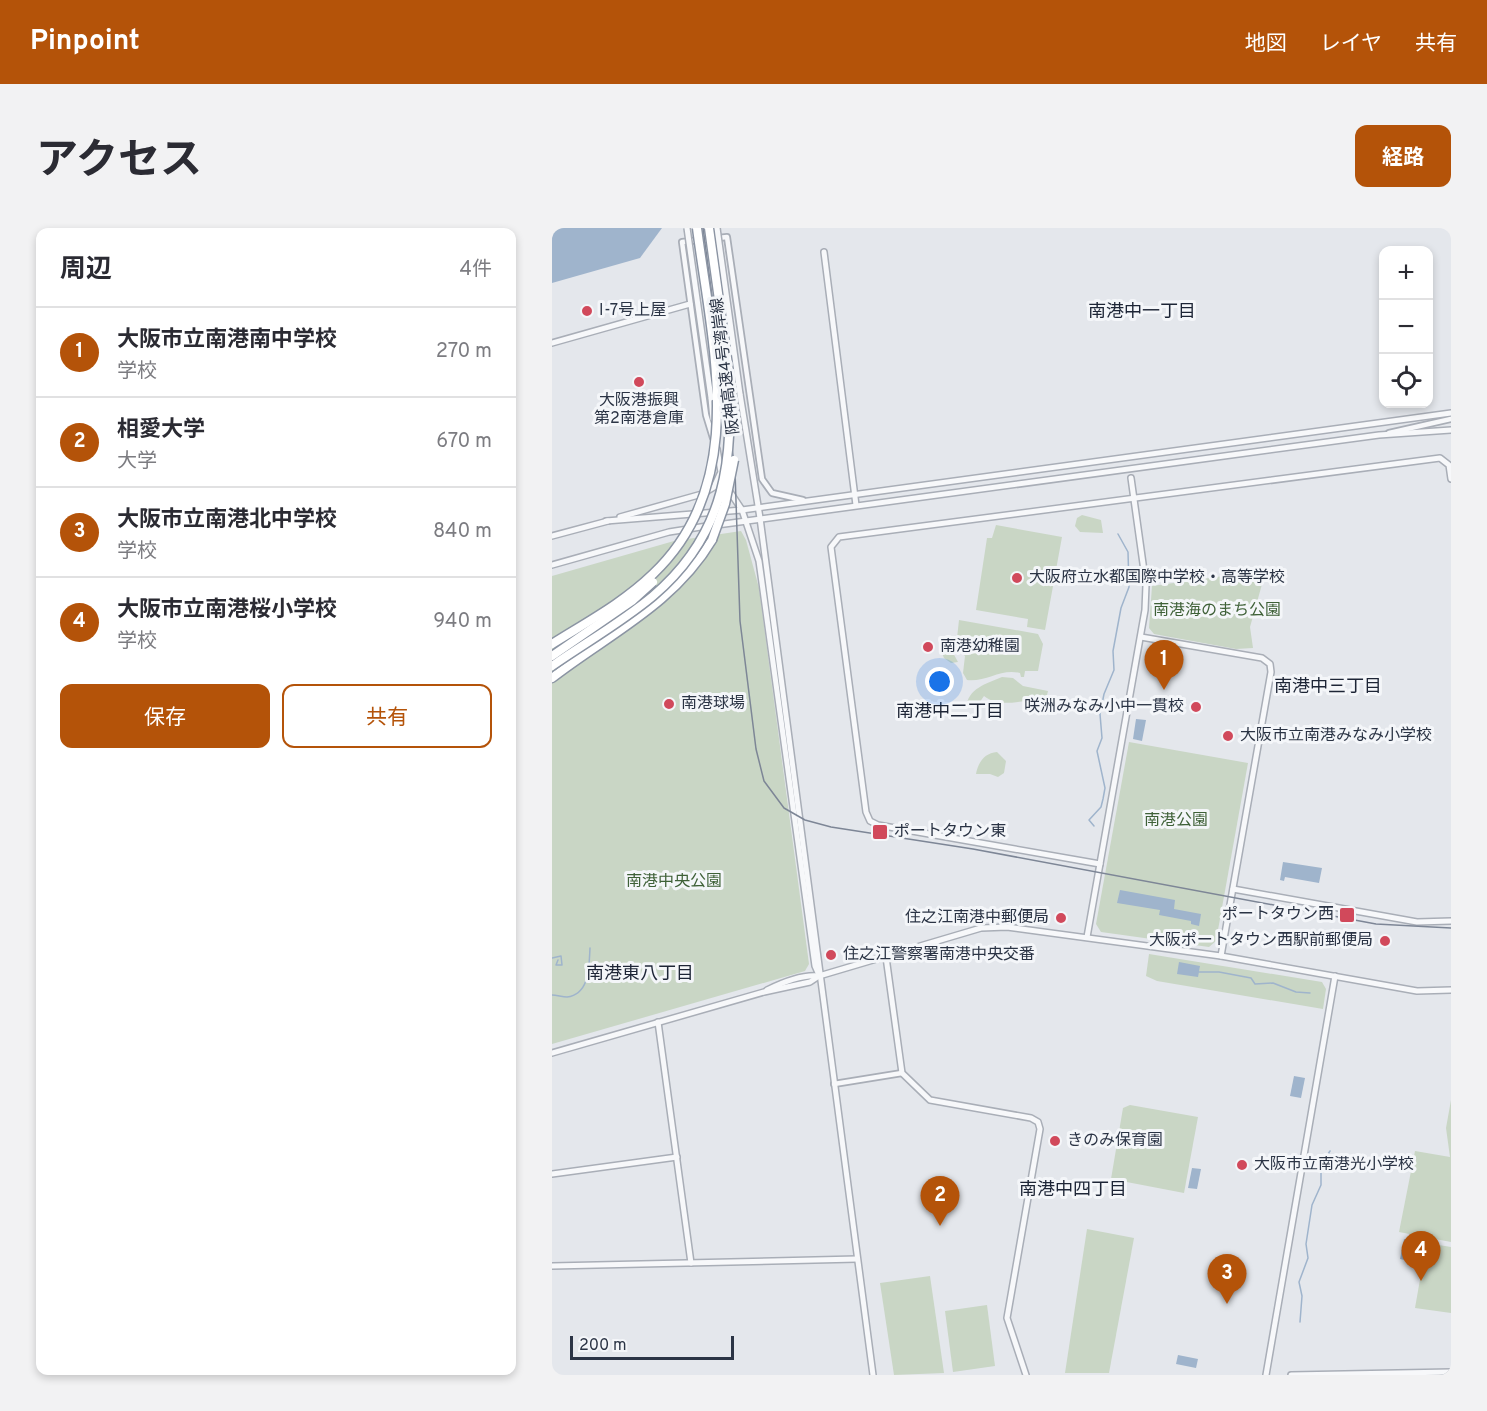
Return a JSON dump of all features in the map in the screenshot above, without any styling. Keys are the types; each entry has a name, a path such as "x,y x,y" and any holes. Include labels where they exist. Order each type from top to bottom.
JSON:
{"highway":[{"name":"阪神高速4号湾岸線","path":"552,644 617,603 644,583 665,563 691,526 708,487 716,452 718,414 716,370 696,228"},
{"name":"阪神高速4号湾岸線","path":"552,678 656,606 693,568 712,540 725,504 734,457 735,425 710,228"},
{"path":"552,666 653,596 678,571 704,536 717,508 728,464 730,438 728,368"},
{"path":"552,656 642,592 671,563 693,532 709,498 719,452 721,413 716,370"}],"street":[{"path":"687,228 720,472 742,510 759,561 815,966 819,976"},
{"path":"717,228 760,518 873,1375"},
{"path":"717,452 706,415 682,242 727,237 762,479 772,493 804,500"},
{"path":"824,252 856,505"},
{"path":"552,343 690,304"},
{"path":"606,521 742,510 1451,413"},
{"path":"1379,435 1451,419"},
{"path":"552,564 669,532 746,520 1116,473 1379,435 1451,430"},
{"path":"1100,864 878,825 870,821 866,812 831,547 839,537 1440,458 1449,465 1451,479"},
{"path":"552,536 702,494 714,487 720,472"},
{"path":"1087,937 1141,637 1146,585 1131,478"},
{"path":"1141,637 1262,658 1270,664 1271,672 1221,956"},
{"path":"1233,889 1417,922 1451,921"},
{"path":"552,1053 764,992 779,984 809,975 819,976 981,928 1007,927 1221,956 1417,991 1451,990"},
{"path":"886,957 902,1073 930,1100 1031,1118 1038,1122 1040,1130 1007,1318 1026,1375"},
{"path":"1266,1375 1335,976"},
{"path":"658,1022 691,1263"},
{"path":"834,1084 902,1073"},
{"path":"552,1174 676,1157"},
{"path":"552,1266 857,1259"},
{"path":"1291,1375 1451,1372"}],"green space":[{"path":"1082,515 1101,520 1103,533 1080,532 1075,526 1077,518"},
{"name":"大阪府立水都国際中学校・高等学校","path":"996,525 1062,537 1045,630 1027,627 1028,619 976,610 987,538 992,538"},
{"name":"南港中央公園","path":"741,531 746,540 759,588 809,964 805,971 552,1044 552,576 674,541"},
{"name":"南港海のまち公園","path":"1266,570 1250,627 1253,648 1236,649 1154,634 1149,628 1152,586"},
{"path":"959,620 1038,634 1043,644 1038,671 1025,671 1024,677 1021,677 1020,673 1007,672 967,680 963,673 965,656 956,647"},
{"path":"946,647 952,651 958,662 951,663 944,658 941,651"},
{"path":"1002,677 1013,678 1023,686 1048,691 1046,699 1006,703 984,696 977,706 966,708 967,701 974,691"},
{"name":"南港公園","path":"1129,742 1248,763 1216,941 1209,947 1101,932 1096,924"},
{"path":"997,752 1006,761 1004,773 998,777 990,774 976,774 982,759"},
{"path":"1149,954 1322,982 1326,989 1323,1009 1157,981 1146,976"},
{"path":"1451,1100 1451,1242 1399,1232 1415,1151 1450,1157 1446,1128"},
{"path":"1130,1105 1198,1117 1184,1193 1111,1179 1123,1108"},
{"path":"1087,1229 1134,1238 1109,1373 1065,1373"},
{"path":"1439,1245 1451,1247 1451,1313 1415,1308 1425,1251"},
{"path":"930,1276 944,1373 894,1375 880,1283"},
{"path":"987,1305 995,1366 953,1372 945,1311"}],"water":[{"path":"552,228 662,228 640,258 552,283"},
{"path":"1136,719 1146,720 1142,741 1133,739"},
{"path":"1283,862 1322,868 1319,883 1285,877 1284,881 1280,880"},
{"path":"1120,890 1175,900 1174,909 1201,914 1199,926 1191,924 1191,921 1159,915 1160,910 1117,903"},
{"path":"1179,962 1200,966 1198,977 1177,974"},
{"path":"1294,1076 1305,1078 1301,1098 1290,1096"},
{"path":"1192,1168 1201,1169 1197,1189 1188,1188"},
{"path":"1404,1239 1413,1241 1409,1261 1400,1259"},
{"path":"1178,1355 1198,1359 1196,1368 1176,1364"}],"waterway":[{"path":"1094,826 1089,820 1101,807 1105,788 1097,751 1102,738 1100,714 1104,694 1114,670 1113,651 1121,608 1129,587 1128,552 1118,534"},
{"path":"552,995 567,997 580,991 587,978 590,948"},
{"path":"552,958 561,956 562,965 556,965 558,960"},
{"path":"1199,972 1219,972 1251,978 1255,984 1273,983 1296,992 1310,993"},
{"path":"1300,1322 1302,1296 1299,1282 1308,1258 1306,1244 1312,1205 1321,1185 1321,1165 1330,1151"}],"tram line":[{"path":"703,228 735,471 740,621 756,749 764,781 784,808 805,820 831,827 973,849 1376,924 1451,928"}],"place":[{"name":"I-7号上屋","path":"587,311"},
{"name":"大阪港振興 第2南港倉庫","path":"639,382"},
{"name":"大阪府立水都国際中学校・高等学校","path":"1017,578"},
{"name":"南港幼稚園","path":"928,647"},
{"name":"大阪市立南港南中学校","path":"1164,690"},
{"name":"南港球場","path":"669,704"},
{"name":"咲洲みなみ小中一貫校","path":"1196,707"},
{"name":"大阪市立南港みなみ小学校","path":"1228,736"},
{"name":"ポートタウン東","path":"880,832"},
{"name":"ポートタウン西","path":"1347,915"},
{"name":"住之江南港中郵便局","path":"1061,918"},
{"name":"大阪ポートタウン西駅前郵便局","path":"1385,941"},
{"name":"住之江警察署南港中央交番","path":"831,955"},
{"name":"きのみ保育園","path":"1055,1141"},
{"name":"大阪市立南港光小学校","path":"1242,1165"},
{"name":"相愛大学","path":"940,1226"},
{"name":"大阪市立南港桜小学校","path":"1421,1281"},
{"name":"大阪市立南港北中学校","path":"1227,1304"}],"district":[{"name":"南港中一丁目","path":"1142,312"},
{"name":"南港中三丁目","path":"1328,687"},
{"name":"南港中二丁目","path":"950,712"},
{"name":"南港東八丁目","path":"640,974"},
{"name":"南港中四丁目","path":"1073,1190"}]}
